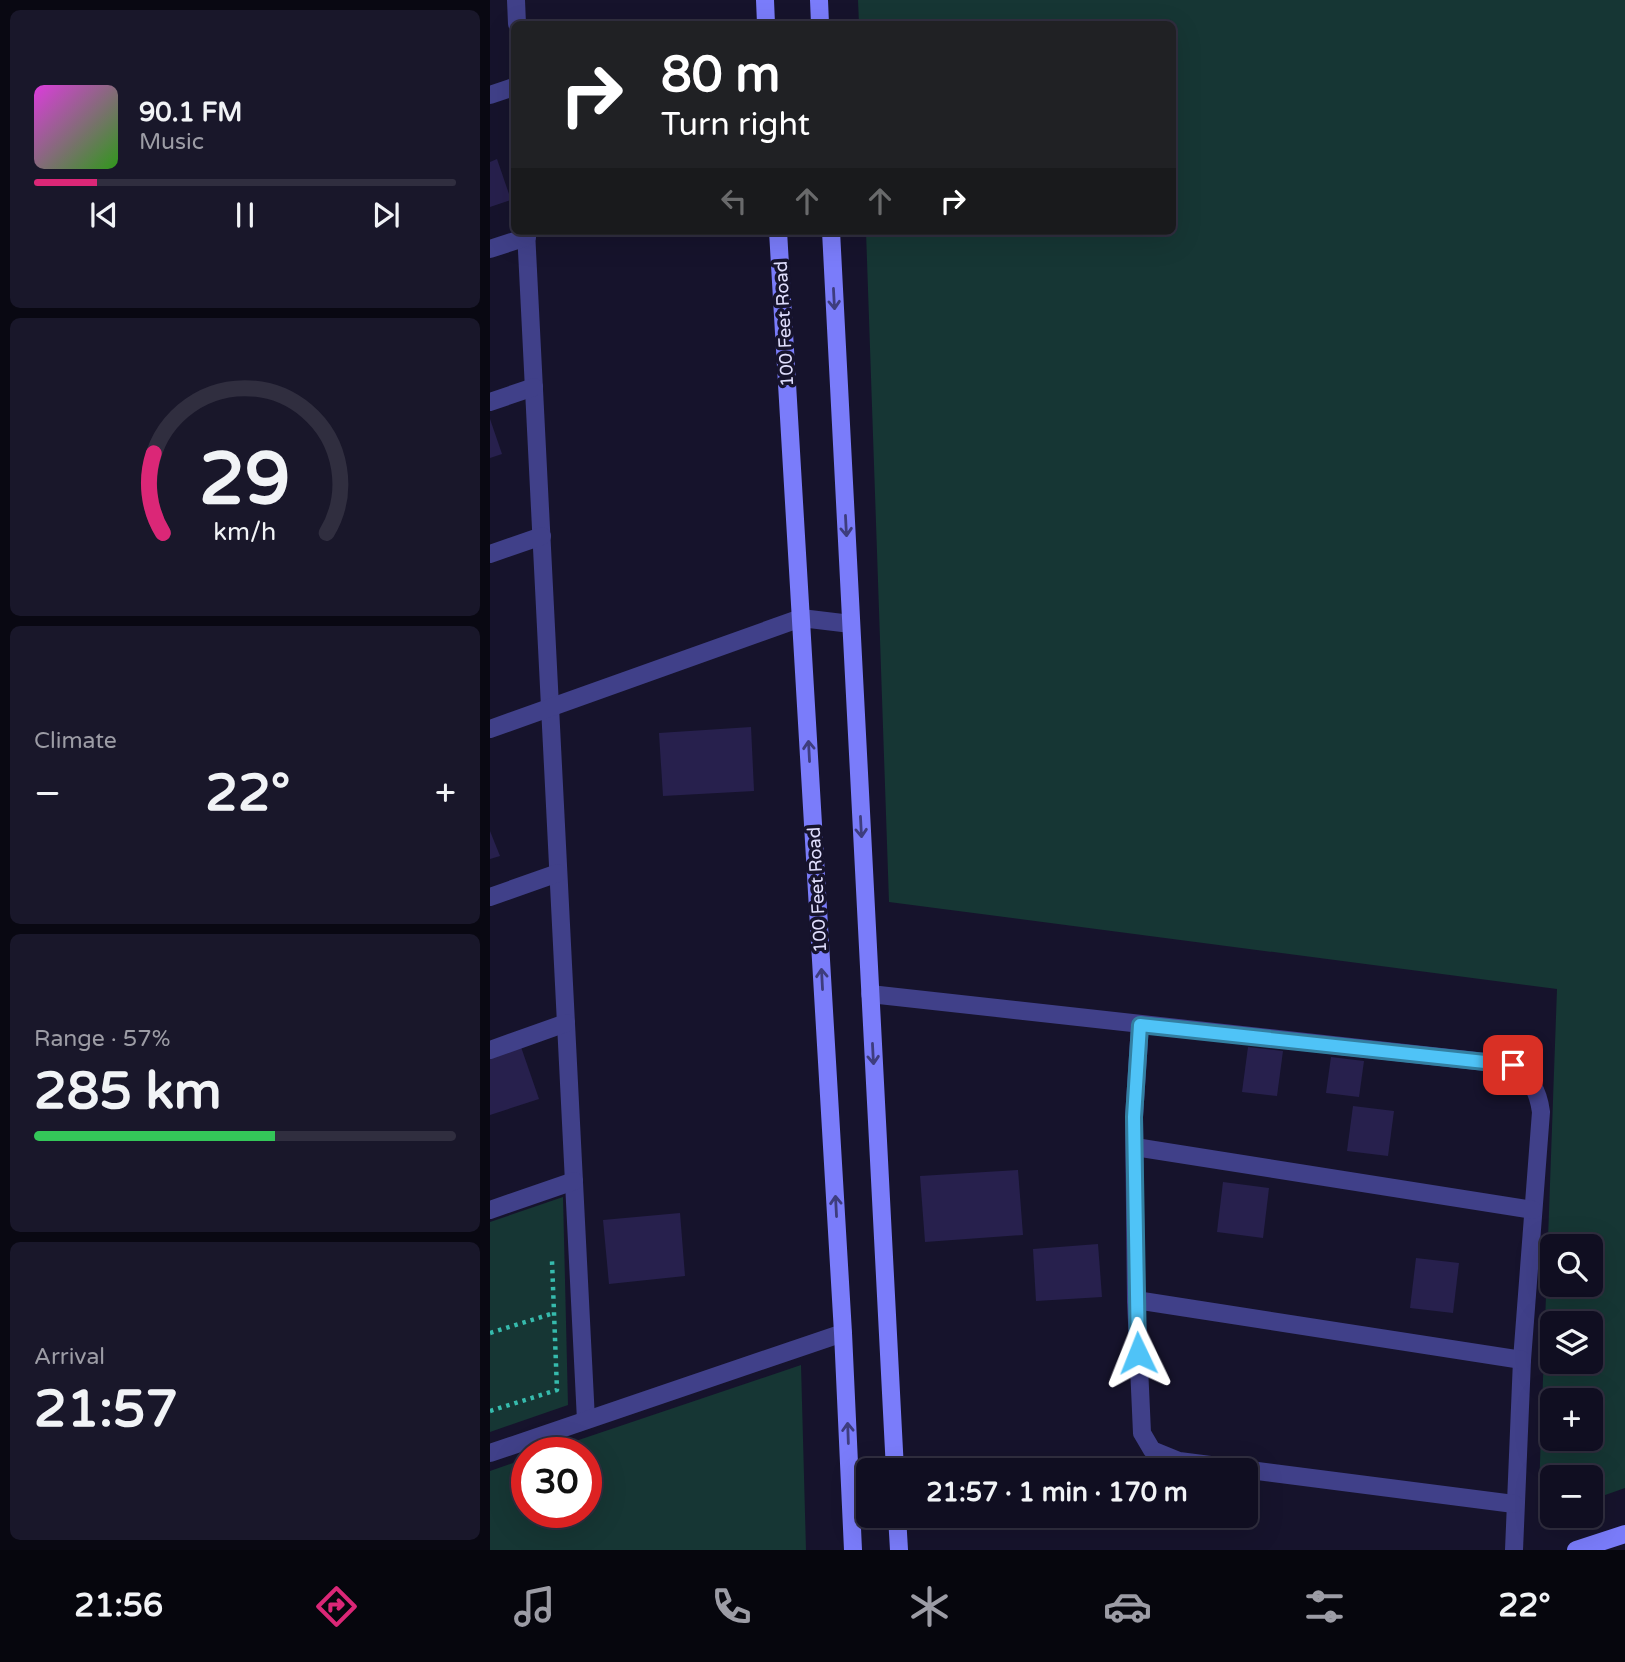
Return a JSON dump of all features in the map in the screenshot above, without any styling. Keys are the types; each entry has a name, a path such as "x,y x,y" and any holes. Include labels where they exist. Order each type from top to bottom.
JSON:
{"main road":[{"path":"765,0 766,21"},
{"path":"819,0 820,21"},
{"name":"100 Feet Road","path":"778,235 844,1333 853,1550"},
{"path":"831,235 894,1458"},
{"path":"898,1528 899,1550"},
{"path":"1576,1550 1625,1534"}],"street":[{"path":"516,0 517,21"},
{"path":"490,95 511,88"},
{"path":"490,249 525,235"},
{"path":"527,235 586,1420"},
{"path":"490,402 534,387"},
{"path":"490,554 542,537"},
{"path":"490,729 801,618 851,624"},
{"path":"490,897 558,873"},
{"path":"870,994 1513,1065 1533,1083 1540,1103 1522,1360 1514,1550"},
{"path":"490,1050 566,1023"},
{"path":"1140,1025 1134,1117 1136,1300 1142,1433 1152,1450 1179,1461 1514,1504"},
{"path":"1135,1147 1533,1210"},
{"path":"490,1210 574,1181"},
{"path":"1136,1300 1522,1360"},
{"path":"490,1453 844,1333"}],"path":[{"path":"490,1411 557,1390 552,1258"},
{"path":"490,1333 554,1313"}],"green space":[{"path":"858,0 1625,0 1625,1488 1603,1496 1603,1465 1540,1465 1538,1518 1540,1451 1603,1451 1603,1388 1543,1388 1543,1374 1603,1374 1603,1311 1545,1311 1546,1297 1603,1297 1603,1234 1548,1234 1557,989 889,902 866,235 1176,235 1176,21 859,21"},
{"path":"563,1197 568,1405 490,1432 490,1222"},
{"path":"801,1365 806,1550 490,1550 490,1471 511,1464 511,1528 602,1528 602,1437 587,1437"}],"building":[{"path":"497,159 511,200 490,207 490,162"},
{"path":"490,419 502,454 490,458"},
{"path":"751,727 754,791 663,796 659,733"},
{"path":"490,831 500,856 490,859"},
{"path":"521,1047 539,1099 490,1115 490,1057"},
{"path":"1248,1047 1283,1051 1277,1096 1242,1092"},
{"path":"1331,1057 1364,1061 1359,1097 1326,1093"},
{"path":"1353,1106 1394,1111 1388,1156 1347,1151"},
{"path":"1018,1170 1023,1235 925,1242 920,1176"},
{"path":"1223,1182 1269,1188 1263,1238 1217,1232"},
{"path":"680,1213 685,1276 609,1284 603,1220"},
{"path":"1098,1244 1102,1297 1036,1301 1033,1249"},
{"path":"1416,1258 1459,1263 1453,1313 1410,1308"}],"route":[{"path":"1138,1353 1134,1117 1140,1025 1513,1065"}]}
